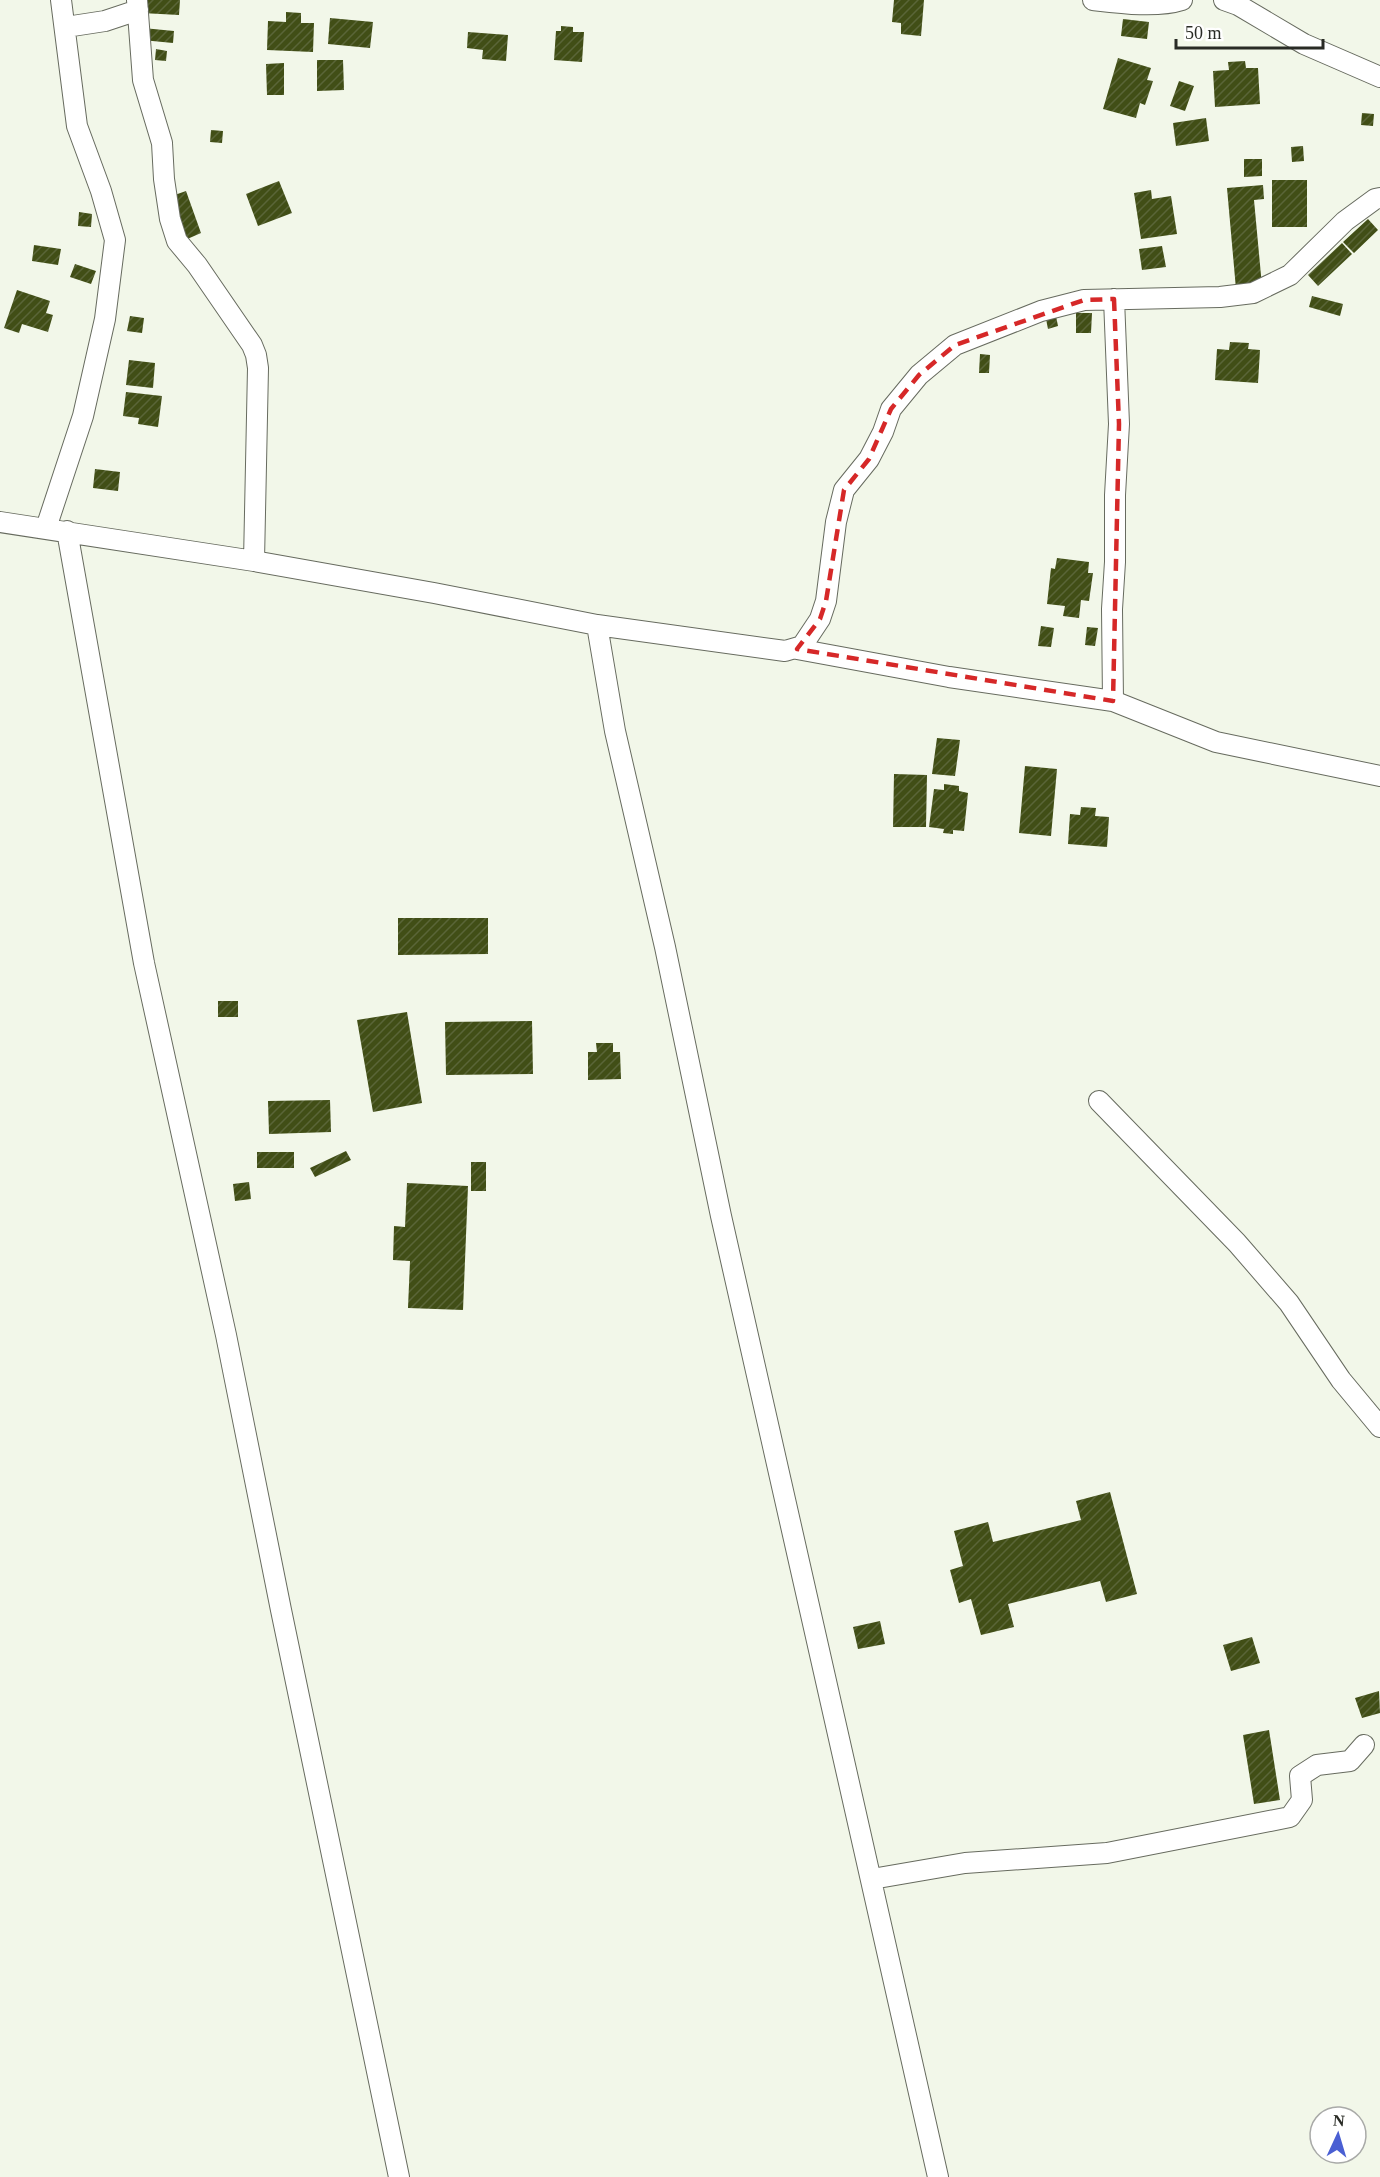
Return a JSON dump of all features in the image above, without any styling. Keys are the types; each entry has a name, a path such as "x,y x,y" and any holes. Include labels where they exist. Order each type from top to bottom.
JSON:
{"street":[{"path":"46,528 86,405 105,319 115,240 101,191 77,126 61,0"},
{"path":"1093,0 1118,3 1173,3 1182,0"},
{"path":"1233,2 1304,44 1380,77"},
{"path":"66,27 105,21 137,5 142,80 162,143 170,219 177,241 203,273 252,345 256,355 258,368 254,561"},
{"path":"797,649 802,646 815,626 826,601 836,522 844,490 869,459 891,409 919,375 955,345 1041,311 1084,300 1220,297 1253,293 1290,275 1346,221 1380,198"},
{"path":"1113,701 1114,495 1119,424 1114,299"},
{"path":"0,522 254,561 434,592 597,625 785,651 797,649 949,677 1113,701 1216,742 1380,776"},
{"path":"67,531 144,963 226,1335 283,1622 399,2177"},
{"path":"597,625 615,731 665,947 721,1216 938,2177"},
{"path":"1099,1101 1236,1243 1289,1303 1341,1380 1380,1427"},
{"path":"872,1879 965,1863 1107,1853 1290,1817 1302,1800 1300,1776 1317,1765 1350,1761 1364,1745"}],"highlighted area":[{"path":"1114,299 1119,424 1113,701 797,649 820,619 826,601 844,490 869,459 891,409 919,375 955,345 1084,300"}],"building":[{"path":"142,0 180,0 179,15 142,13"},
{"path":"894,0 924,0 921,36 901,34 901,23 892,22"},
{"path":"286,12 301,13 301,23 314,23 313,52 267,50 268,21 286,22"},
{"path":"330,18 373,22 370,48 328,44"},
{"path":"1123,19 1149,22 1147,39 1121,36"},
{"path":"561,26 573,27 573,32 584,32 582,62 554,60 556,31 561,31"},
{"path":"143,28 174,31 173,43 142,40"},
{"path":"468,32 508,35 506,61 482,59 483,50 467,48"},
{"path":"156,49 167,51 166,61 155,60"},
{"path":"1118,58 1151,68 1147,80 1153,81 1145,105 1140,103 1136,118 1103,109"},
{"path":"317,60 343,60 344,90 317,91"},
{"path":"1245,61 1246,68 1258,68 1260,104 1215,107 1213,71 1229,70 1228,62"},
{"path":"284,63 284,95 267,95 266,64"},
{"path":"1179,81 1194,86 1185,111 1170,106"},
{"path":"1362,113 1374,114 1373,126 1361,125"},
{"path":"1206,118 1209,141 1176,146 1173,123"},
{"path":"211,130 223,131 222,143 210,142"},
{"path":"1303,146 1304,161 1292,162 1291,147"},
{"path":"1244,159 1262,159 1262,176 1244,177"},
{"path":"1272,180 1307,180 1307,227 1272,227"},
{"path":"279,181 292,213 258,226 246,194"},
{"path":"1263,185 1264,199 1254,200 1262,286 1236,289 1227,188"},
{"path":"1151,190 1152,199 1171,196 1177,234 1141,239 1134,193"},
{"path":"186,191 201,233 185,240 169,197"},
{"path":"79,212 92,214 91,227 78,226"},
{"path":"1368,219 1378,230 1354,253 1343,242"},
{"path":"1342,243 1352,254 1318,286 1308,275"},
{"path":"34,245 61,249 58,265 32,261"},
{"path":"1162,246 1166,267 1142,270 1139,249"},
{"path":"75,264 96,271 91,284 70,277"},
{"path":"17,290 50,301 46,313 53,315 48,332 22,324 19,333 4,328"},
{"path":"1312,296 1343,304 1340,316 1309,307"},
{"path":"1076,313 1092,313 1091,333 1076,333"},
{"path":"130,316 144,318 142,333 127,331"},
{"path":"1056,316 1058,326 1048,329 1046,319"},
{"path":"1230,342 1249,343 1248,349 1260,350 1258,383 1215,380 1217,349 1229,350"},
{"path":"980,354 990,355 989,373 979,373"},
{"path":"129,360 155,363 153,388 126,385"},
{"path":"126,392 162,396 158,427 138,424 139,418 123,416"},
{"path":"95,469 120,472 118,491 93,488"},
{"path":"1057,558 1089,562 1088,573 1093,573 1089,601 1081,600 1079,618 1063,616 1065,606 1047,604 1051,568 1055,569"},
{"path":"1041,626 1054,628 1051,647 1038,646"},
{"path":"1087,627 1098,628 1095,646 1085,645"},
{"path":"937,738 960,740 955,776 932,774"},
{"path":"1025,766 1057,769 1051,836 1019,833"},
{"path":"894,774 927,775 926,827 893,827"},
{"path":"944,784 959,786 959,791 968,793 964,831 953,830 953,834 943,833 944,829 929,827 934,789 944,790"},
{"path":"1081,807 1096,808 1095,816 1109,817 1107,847 1068,844 1070,814 1080,815"},
{"path":"398,918 488,918 488,954 398,955"},
{"path":"218,1001 238,1001 238,1017 218,1017"},
{"path":"407,1012 422,1103 373,1112 357,1020"},
{"path":"532,1021 533,1074 446,1075 445,1022"},
{"path":"596,1043 613,1043 613,1052 620,1052 621,1079 588,1080 588,1052 597,1052"},
{"path":"330,1100 331,1132 269,1134 268,1101"},
{"path":"346,1151 351,1160 315,1177 310,1168"},
{"path":"257,1152 294,1152 294,1168 257,1168"},
{"path":"471,1162 486,1162 486,1191 471,1191"},
{"path":"249,1182 251,1199 235,1201 233,1184"},
{"path":"407,1183 468,1186 463,1310 408,1308 410,1261 393,1260 394,1226 405,1227"},
{"path":"1110,1492 1137,1594 1106,1602 1100,1581 1008,1604 1014,1627 981,1635 971,1599 959,1603 950,1570 963,1566 954,1531 988,1522 993,1542 1081,1520 1076,1501"},
{"path":"880,1621 885,1644 858,1649 853,1627"},
{"path":"1252,1637 1260,1663 1231,1671 1223,1645"},
{"path":"1379,1691 1380,1713 1362,1718 1355,1698"},
{"path":"1269,1730 1280,1800 1254,1804 1243,1735"}]}
